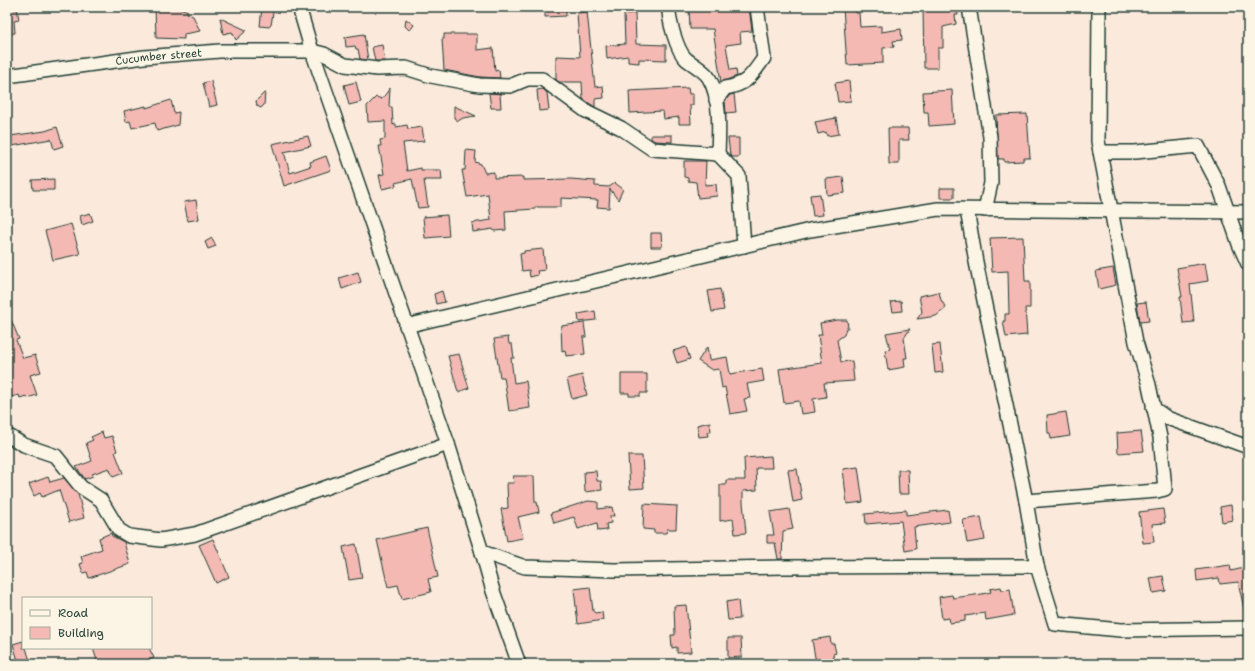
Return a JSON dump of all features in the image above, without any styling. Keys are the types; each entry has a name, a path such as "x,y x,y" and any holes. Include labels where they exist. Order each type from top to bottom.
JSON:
{"street":[{"path":"299,7 312,51 448,444 493,591 519,664"},
{"path":"669,7 675,38 684,57 709,77 716,100 719,125 718,154 739,176 744,246"},
{"path":"716,100 725,88 740,85 750,77 764,58 757,7"},
{"path":"969,7 990,137 991,183 985,210"},
{"path":"1026,501 1158,491 1165,489 1160,437 1149,385 1136,342 1110,211 1098,141 1097,74 1099,7"},
{"name":"Cucumber street","path":"7,76 144,57 220,51 312,51 324,54 345,65 377,69 406,68 432,76 479,85 510,86 527,80 542,79 586,111 621,128 652,149 718,154"},
{"path":"1100,152 1135,152 1198,146 1220,186 1227,212 1248,264"},
{"path":"406,326 810,230 897,215 938,210 1248,212"},
{"path":"968,210 976,262 1026,501 1037,566 1055,624 1121,630 1248,628"},
{"path":"1153,408 1167,418 1248,447"},
{"path":"7,435 24,445 56,456 80,488 101,500 119,530 129,536 161,540 195,534 448,444"},
{"path":"482,552 525,567 615,570 786,567 1037,566"}],"building":[{"path":"155,7 177,7 188,11 187,13 193,16 200,31 184,34 184,39 156,38"},
{"path":"262,7 272,7 273,13 271,25 269,27 260,26"},
{"path":"545,7 566,7 566,16 545,17"},
{"path":"689,7 749,7 752,31 740,32 741,43 726,45 730,70 736,69 737,76 721,82 713,29 690,29"},
{"path":"843,7 855,7 855,13 859,13 860,27 881,26 881,32 901,29 902,40 893,41 894,47 883,48 883,63 847,65"},
{"path":"923,7 957,7 958,15 955,15 956,24 943,27 943,48 938,48 938,68 924,68"},
{"path":"7,8 17,8 19,20 14,21 15,33 7,34"},
{"path":"587,12 595,87 603,86 604,98 595,99 595,107 583,99 582,82 559,82 556,80 556,56 580,57 577,13"},
{"path":"635,13 636,44 666,45 666,60 639,59 639,63 628,62 628,56 607,59 606,46 625,44 624,14"},
{"path":"220,18 247,30 236,40 232,32 223,34"},
{"path":"406,19 414,25 409,30 405,26"},
{"path":"364,34 368,60 360,59 358,49 356,49 355,46 346,47 345,37"},
{"path":"444,34 477,34 477,50 493,48 495,71 499,70 500,78 480,77 444,70 442,39 444,39"},
{"path":"382,45 385,61 375,61 372,47"},
{"path":"211,81 217,105 209,107 203,83"},
{"path":"849,81 851,101 838,102 835,83"},
{"path":"356,82 361,102 349,105 344,85"},
{"path":"390,88 389,107 392,107 393,125 396,124 396,127 407,125 408,129 422,127 424,141 403,143 407,171 421,168 421,170 441,170 442,180 424,180 428,207 418,208 412,179 395,183 396,186 382,189 379,175 384,174 379,146 381,146 380,140 385,139 385,121 368,122 367,106 376,97 382,99"},
{"path":"688,88 689,94 693,94 693,105 690,105 691,124 679,124 679,117 664,119 663,111 630,113 629,91"},
{"path":"543,89 547,93 549,110 539,111 537,90"},
{"path":"952,90 954,124 929,126 928,112 924,112 923,92"},
{"path":"265,92 264,105 261,108 257,106 256,101"},
{"path":"489,93 502,94 500,94 501,108 491,108"},
{"path":"734,94 736,112 726,113 725,101 730,95"},
{"path":"171,100 174,113 179,112 178,125 157,131 155,123 132,128 130,121 126,122 124,111 146,106 146,108"},
{"path":"454,106 476,116 463,118 458,121 454,118"},
{"path":"1027,114 1030,158 1023,158 1023,161 1004,162 1004,159 998,159 996,115"},
{"path":"836,118 839,134 827,136 826,132 818,134 815,122"},
{"path":"57,127 63,146 54,149 51,139 12,146 10,136 45,131"},
{"path":"888,128 908,128 909,140 899,140 899,164 889,164"},
{"path":"651,135 672,135 672,142 655,141 651,139"},
{"path":"308,136 311,146 284,152 290,173 311,166 310,162 326,156 331,170 284,186 272,144"},
{"path":"728,138 739,138 739,157 732,157 730,155"},
{"path":"466,150 476,151 475,162 481,164 485,173 494,172 494,178 523,177 523,180 571,179 595,181 595,186 609,187 615,183 623,189 618,200 610,189 609,208 597,207 598,200 561,198 561,207 535,207 535,209 505,211 506,230 494,231 493,229 473,232 472,223 491,220 488,194 467,197 462,170 465,170"},
{"path":"684,161 706,161 705,185 716,184 717,196 698,198 696,182 688,181 688,178 684,177"},
{"path":"843,177 845,193 827,195 826,179"},
{"path":"54,179 54,190 33,190 32,180"},
{"path":"940,188 954,188 954,198 940,198"},
{"path":"820,194 823,215 813,216 810,195"},
{"path":"196,200 199,219 188,221 184,202"},
{"path":"90,213 93,221 82,225 80,216"},
{"path":"447,215 449,236 425,238 423,217"},
{"path":"71,224 80,254 53,260 45,231"},
{"path":"651,233 661,233 662,247 651,247"},
{"path":"1023,237 1025,281 1030,281 1030,308 1025,308 1027,335 1006,337 1003,321 1005,321 1005,314 1009,314 1008,271 992,272 990,238"},
{"path":"212,238 216,246 208,249 205,242"},
{"path":"543,249 545,270 537,271 538,275 530,277 529,270 522,271 520,254 524,253 524,251"},
{"path":"1205,263 1208,281 1190,284 1194,322 1183,323 1180,297 1182,297 1177,268"},
{"path":"1113,268 1116,285 1099,289 1096,271"},
{"path":"358,272 361,282 342,289 339,278"},
{"path":"720,289 724,310 712,312 708,291"},
{"path":"442,291 445,302 436,304 434,294"},
{"path":"939,292 941,300 946,308 936,316 917,319 922,312 919,296"},
{"path":"901,301 902,311 893,312 891,302"},
{"path":"1146,302 1149,321 1140,322 1137,303"},
{"path":"7,310 19,339 16,340 23,358 35,355 41,372 30,375 37,395 27,398 26,396 20,398 19,395 7,398"},
{"path":"595,311 596,320 579,322 578,314"},
{"path":"847,320 848,328 846,328 844,335 837,340 841,362 852,361 854,381 824,383 826,397 813,399 815,412 801,414 799,401 784,403 779,369 822,363 818,335 822,335 820,323"},
{"path":"584,323 586,337 583,337 585,354 566,356 565,350 562,351 561,326"},
{"path":"910,329 904,338 907,358 904,358 905,367 888,370 885,350 890,349 886,333"},
{"path":"508,337 509,344 512,344 514,358 511,358 514,383 526,381 530,408 509,411 504,377 500,377 494,339"},
{"path":"940,344 943,372 935,373 932,345"},
{"path":"686,347 690,359 677,363 673,351"},
{"path":"707,347 709,360 727,357 730,374 762,369 764,381 747,384 750,398 744,399 747,411 730,414 725,387 722,388 719,369 712,370 698,361"},
{"path":"459,354 469,388 458,392 448,356"},
{"path":"621,374 647,374 647,393 640,393 640,396 629,396 629,393 621,393"},
{"path":"582,375 587,395 572,399 567,379"},
{"path":"1066,412 1070,436 1051,439 1050,433 1048,433 1047,415"},
{"path":"710,422 711,432 707,432 708,436 699,437 697,425"},
{"path":"1141,431 1144,451 1118,453 1117,433"},
{"path":"102,432 104,438 112,436 117,451 115,452 123,473 113,477 109,468 92,474 93,476 85,479 76,467 92,461 86,443 93,440 91,437"},
{"path":"628,456 642,456 644,488 630,489"},
{"path":"771,456 772,468 756,468 757,490 743,491 746,533 735,534 733,519 720,521 720,485 726,485 726,480 745,480 744,458"},
{"path":"858,467 863,502 847,504 843,469"},
{"path":"797,469 802,500 793,502 788,470"},
{"path":"898,470 908,470 909,494 899,494"},
{"path":"596,471 597,481 601,481 602,490 585,492 584,472"},
{"path":"513,476 534,476 535,502 537,502 539,512 518,517 523,538 507,541 501,509 508,508 507,483 514,483"},
{"path":"48,477 50,482 64,478 78,494 84,518 69,522 59,490 42,497 40,493 34,496 29,484"},
{"path":"588,501 598,502 598,509 612,507 614,516 610,516 611,523 606,524 607,530 598,531 597,523 578,529 574,517 554,523 551,513"},
{"path":"644,504 677,506 676,529 667,529 666,533 654,533 654,530 643,529"},
{"path":"1231,505 1233,520 1222,522 1220,507"},
{"path":"789,509 793,529 783,531 782,559 778,559 775,543 767,543 767,535 774,535 770,512"},
{"path":"1163,509 1165,523 1152,524 1154,542 1143,543 1139,512"},
{"path":"906,510 906,515 948,510 950,522 914,527 916,549 905,551 901,521 866,524 865,514"},
{"path":"981,517 985,540 967,543 963,520"},
{"path":"427,528 438,577 428,579 431,592 402,599 398,585 388,587 377,540"},
{"path":"111,533 112,536 124,542 130,564 89,578 87,572 83,573 80,564 83,563 81,556 102,549 99,538"},
{"path":"213,539 229,577 216,583 199,545"},
{"path":"356,544 362,578 349,580 343,547"},
{"path":"1230,565 1231,571 1248,567 1248,612 1245,613 1238,582 1220,584 1219,578 1197,581 1196,570"},
{"path":"1163,576 1166,591 1153,593 1150,578"},
{"path":"590,587 593,611 595,613 602,612 603,620 578,624 574,589"},
{"path":"1001,587 1002,590 1010,589 1014,615 986,620 985,613 965,616 965,621 950,623 949,618 942,619 939,597 952,595 953,598 982,594 991,592 990,589"},
{"path":"738,600 740,619 728,620 726,602"},
{"path":"686,605 691,652 677,653 677,647 672,648 671,635 675,635 674,606"},
{"path":"830,637 831,644 834,644 836,653 833,654 834,660 816,663 812,640"},
{"path":"728,638 741,638 742,657 728,658"},
{"path":"22,641 22,649 26,649 31,664 19,664 13,644"},
{"path":"93,649 150,649 154,658 140,664 98,664"}]}
